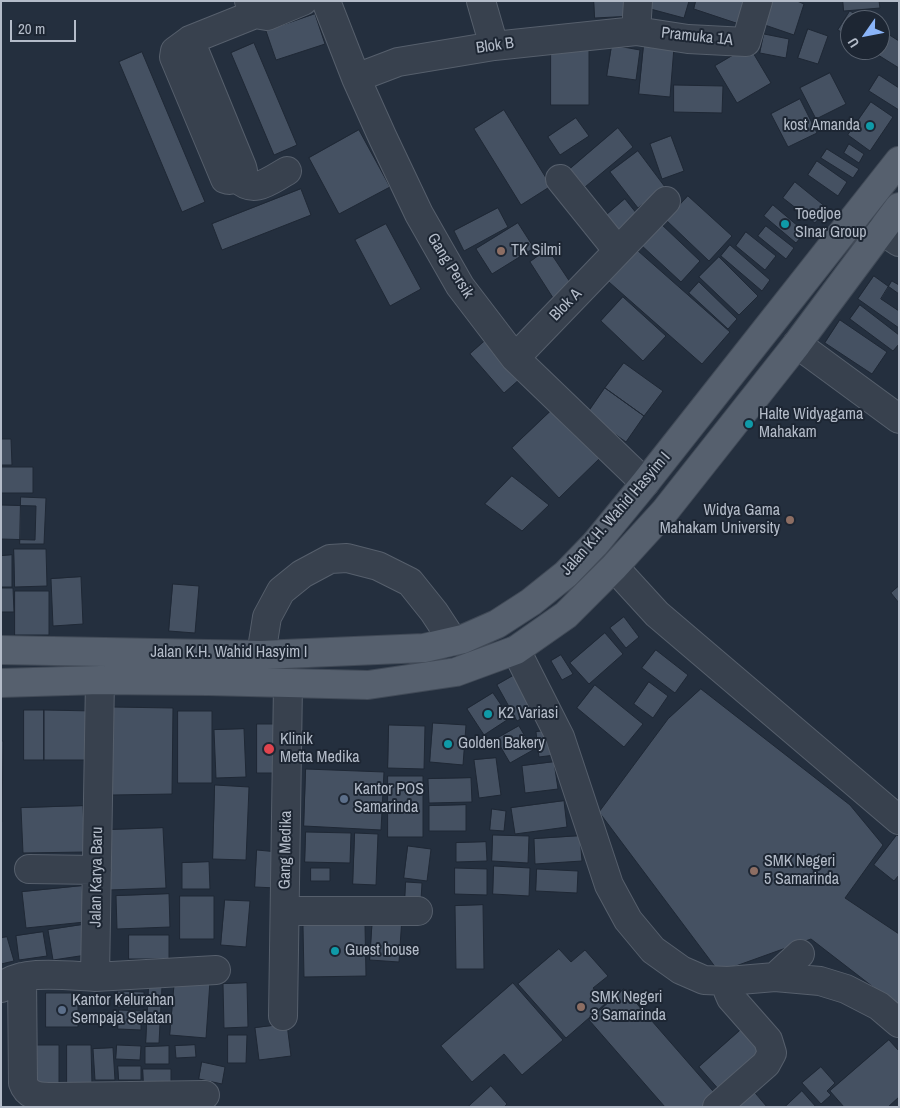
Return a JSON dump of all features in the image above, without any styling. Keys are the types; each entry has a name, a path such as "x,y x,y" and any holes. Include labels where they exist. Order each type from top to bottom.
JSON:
{"main road":[{"name":"Jalan K.H. Wahid Hasyim I","path":"1,650 261,655 424,648 463,639 497,624 531,602 566,574 595,544 899,160"},
{"name":"Jalan K.H. Wahid Hasyim I","path":"1,683 100,680 368,685 456,672 516,650 566,615 614,567 665,511 796,344 890,236 899,207"},
{"path":"595,544 614,567"}],"street":[{"path":"287,171 260,186 250,187 243,184 237,178 225,179 174,57 176,51 190,40 252,8 267,16 303,1"},
{"name":"Gang Persik","path":"326,1 356,78 419,214 460,286 515,358 645,483"},
{"path":"482,1 494,46"},
{"path":"636,31 638,1"},
{"name":"Pramuka 1A","path":"636,31 688,38 746,42 758,1"},
{"name":"Blok B","path":"356,78 398,62 494,46 636,31"},
{"path":"560,179 618,251"},
{"name":"Blok A","path":"515,358 666,201"},
{"path":"796,344 899,419"},
{"path":"261,655 267,618 281,592 302,574 330,559 347,558 378,566 410,582 434,612 453,641"},
{"path":"614,567 657,614 898,817"},
{"path":"516,650 560,737 606,877 628,920 653,950 681,970 704,980 728,981 776,977 820,981 846,989 879,1006 899,1023"},
{"name":"Jalan Karya Baru","path":"95,977 100,680"},
{"name":"Gang Medika","path":"283,1016 288,684"},
{"path":"29,870 97,870"},
{"path":"286,911 418,911"},
{"path":"776,977 800,954"},
{"path":"205,1095 56,1097 37,1096 28,1092 23,1083 12,982 36,974 95,977 216,970"},
{"path":"717,1107 766,1064 772,1053 768,1040 731,998 728,992 728,981"}],"building":[{"path":"594,1 633,1 634,16 595,18"},
{"path":"644,1 689,1 684,18 643,7"},
{"path":"696,1 752,1 745,26 694,9"},
{"path":"762,1 797,1 804,4 794,35 756,22"},
{"path":"843,1 879,1 880,8 844,10"},
{"path":"315,14 325,44 276,60 266,31"},
{"path":"808,29 828,36 818,64 798,58"},
{"path":"764,34 789,39 786,58 760,53"},
{"path":"890,35 899,41 899,68 886,60 890,60"},
{"path":"254,43 297,145 274,155 231,53"},
{"path":"644,44 674,47 670,97 639,94"},
{"path":"612,45 640,50 636,80 607,76"},
{"path":"749,46 771,83 737,103 715,66"},
{"path":"551,49 589,49 589,105 551,105"},
{"path":"142,52 205,202 182,212 119,62"},
{"path":"830,73 846,104 816,119 800,88"},
{"path":"879,75 899,88 899,110 869,91"},
{"path":"674,85 723,86 722,113 674,112"},
{"path":"800,99 817,133 788,147 771,114"},
{"name":"kost Amanda","path":"871,102 893,117 870,151 848,135"},
{"path":"504,110 551,186 521,205 474,129"},
{"path":"576,118 589,136 560,155 548,137"},
{"path":"618,128 633,147 585,187 570,169"},
{"path":"359,130 390,187 339,214 309,158"},
{"path":"671,136 684,171 662,179 650,144"},
{"path":"849,144 864,154 859,163 844,153"},
{"path":"827,149 859,169 853,178 821,158"},
{"path":"638,151 665,187 638,208 610,172"},
{"path":"817,161 847,182 838,196 808,175"},
{"path":"795,182 827,208 815,223 783,198"},
{"path":"301,189 311,215 222,250 212,224"},
{"path":"688,196 732,236 709,261 666,220"},
{"path":"625,199 637,214 616,232 604,217"},
{"name":"Toedjoe SInar Group","path":"773,205 805,232 796,243 764,216"},
{"path":"498,208 508,227 464,251 454,231"},
{"path":"518,223 534,248 492,274 476,249"},
{"path":"660,223 700,261 681,282 640,244"},
{"path":"386,224 421,289 390,306 355,240"},
{"path":"766,226 794,248 786,259 758,236"},
{"path":"746,232 776,256 765,270 736,246"},
{"path":"629,243 730,332 702,364 601,275"},
{"path":"730,245 770,280 762,291 721,256"},
{"path":"548,249 574,288 555,301 530,262"},
{"path":"719,257 758,296 739,315 699,277"},
{"path":"874,276 899,294 899,328 858,299"},
{"path":"892,281 899,285 899,311 881,299"},
{"path":"699,282 737,319 728,329 689,293"},
{"path":"623,297 666,336 643,361 601,321"},
{"path":"860,305 899,335 899,344 893,351 850,319"},
{"path":"840,320 887,352 872,374 825,343"},
{"path":"487,339 521,378 504,393 470,354"},
{"path":"624,363 663,391 644,416 605,388"},
{"path":"605,388 644,416 626,442 587,414"},
{"path":"553,409 600,458 559,498 512,448"},
{"path":"1,439 11,439 12,465 1,465"},
{"path":"1,467 33,467 33,493 1,493"},
{"path":"512,476 549,505 522,531 485,504"},
{"path":"21,497 46,498 44,544 20,544"},
{"path":"1,505 36,506 35,540 1,539"},
{"path":"14,549 46,549 47,586 15,587"},
{"path":"12,555 12,587 1,587 1,556"},
{"path":"81,577 83,624 53,626 51,579"},
{"path":"173,584 199,586 195,633 169,631"},
{"path":"899,586 899,603 891,593"},
{"path":"1,588 13,588 14,612 1,612"},
{"path":"15,591 49,591 49,635 15,635"},
{"path":"624,617 639,637 626,648 610,628"},
{"path":"605,633 623,654 589,684 570,663"},
{"path":"656,650 688,675 675,693 642,668"},
{"path":"561,655 573,674 562,680 551,661"},
{"path":"518,673 538,709 517,721 497,685"},
{"path":"649,682 668,696 653,718 634,704"},
{"path":"595,685 643,724 624,747 577,708"},
{"name":"SMK Negeri 5 Samarinda","path":"701,689 850,805 883,845 845,898 899,934 899,1007 811,939 719,972 599,812 668,719"},
{"name":"K2 Variasi","path":"493,693 510,718 484,735 467,709"},
{"path":"111,707 173,708 172,794 113,795"},
{"path":"24,710 44,710 44,760 24,760"},
{"path":"44,710 94,711 94,760 44,760"},
{"path":"178,711 212,711 212,783 178,783"},
{"name":"Golden Bakery","path":"433,723 466,725 463,765 430,762"},
{"name":"Klinik Metta Medika","path":"257,724 282,724 281,773 257,773"},
{"path":"389,725 425,726 424,769 388,768"},
{"path":"519,726 533,750 510,763 496,739"},
{"path":"244,729 246,777 216,778 214,730"},
{"path":"551,730 555,755 539,757 536,732"},
{"path":"1,741 3,741 2,822 1,822"},
{"path":"496,758 501,795 479,798 474,760"},
{"path":"554,762 558,789 525,793 522,766"},
{"name":"Kantor POS Samarinda","path":"306,769 384,772 381,830 304,826"},
{"path":"388,776 423,776 423,837 388,837"},
{"path":"471,778 472,802 429,803 428,779"},
{"path":"215,785 249,787 246,860 213,859"},
{"path":"564,801 567,827 515,834 511,808"},
{"path":"466,805 466,831 429,831 429,806"},
{"path":"83,806 85,852 23,853 21,808"},
{"path":"492,809 506,811 504,831 490,830"},
{"path":"163,828 166,888 109,890 106,830"},
{"path":"306,832 351,833 350,863 305,862"},
{"path":"355,833 378,834 376,885 353,884"},
{"path":"493,835 529,836 528,863 492,861"},
{"path":"897,835 899,837 899,875 894,881 874,865"},
{"path":"580,836 582,861 535,864 534,839"},
{"path":"486,842 487,861 456,862 456,843"},
{"path":"408,846 431,849 427,881 404,878"},
{"path":"257,850 278,852 276,888 255,887"},
{"path":"209,862 210,889 182,889 182,863"},
{"path":"494,866 530,868 529,896 493,894"},
{"path":"311,868 330,868 330,881 311,881"},
{"path":"455,868 487,869 487,895 455,894"},
{"path":"537,869 578,871 577,893 536,891"},
{"path":"406,882 422,883 421,900 405,899"},
{"path":"82,886 85,922 26,928 22,892"},
{"path":"169,894 170,927 117,929 116,896"},
{"path":"180,896 214,896 214,939 180,939"},
{"path":"225,900 250,901 246,947 221,945"},
{"path":"483,905 484,969 456,969 455,906"},
{"path":"373,914 402,917 399,962 370,960"},
{"path":"88,924 93,954 53,960 48,930"},
{"name":"Guest house","path":"365,925 366,976 304,977 303,926"},
{"path":"43,932 47,956 19,960 16,936"},
{"path":"129,935 169,935 169,959 129,959"},
{"path":"7,937 14,961 1,964 1,938"},
{"path":"559,949 571,962 585,950 608,976 593,988 606,1003 566,1038 518,984"},
{"path":"175,978 210,981 206,1038 170,1035"},
{"path":"247,983 248,1027 224,1028 223,984"},
{"path":"513,983 563,1040 522,1075 504,1054 472,1082 441,1046"},
{"path":"149,985 162,986 159,1043 146,1043"},
{"path":"624,989 719,1098 708,1107 665,1107 589,1020"},
{"path":"118,991 144,992 144,1007 118,1007"},
{"name":"Kantor Kelurahan Sempaja Selatan","path":"46,993 78,993 78,1027 46,1027"},
{"path":"119,1010 141,1011 141,1030 118,1029"},
{"path":"287,1024 291,1056 259,1060 255,1028"},
{"path":"744,1027 766,1053 721,1092 699,1067"},
{"path":"228,1035 247,1035 246,1063 228,1063"},
{"path":"889,1040 899,1051 899,1097 888,1107 844,1107 830,1091"},
{"path":"37,1045 59,1045 59,1085 37,1085"},
{"path":"67,1045 91,1045 92,1085 67,1086"},
{"path":"117,1045 141,1046 140,1060 116,1059"},
{"path":"195,1045 196,1057 176,1058 175,1046"},
{"path":"169,1046 169,1064 145,1064 145,1047"},
{"path":"113,1048 115,1080 95,1080 93,1049"},
{"path":"202,1062 225,1067 222,1084 199,1079"},
{"path":"118,1066 141,1066 141,1080 119,1080"},
{"path":"821,1067 835,1083 827,1091 831,1095 821,1104 802,1083"},
{"path":"143,1069 171,1069 171,1091 144,1091"},
{"path":"491,1086 507,1104 504,1107 468,1107"},
{"path":"751,1088 767,1107 730,1107"},
{"path":"802,1091 816,1107 785,1107"}],"place":[{"name":"kost Amanda","path":"870,126"},
{"name":"Toedjoe SInar Group","path":"785,224"},
{"name":"TK Silmi","path":"501,251"},
{"name":"Halte Widyagama Mahakam","path":"749,424"},
{"name":"Widya Gama Mahakam University","path":"790,520"},
{"name":"K2 Variasi","path":"488,714"},
{"name":"Golden Bakery","path":"448,744"},
{"name":"Klinik Metta Medika","path":"269,749"},
{"name":"Kantor POS Samarinda","path":"344,799"},
{"name":"SMK Negeri 5 Samarinda","path":"754,871"},
{"name":"Guest house","path":"335,951"},
{"name":"SMK Negeri 3 Samarinda","path":"581,1007"},
{"name":"Kantor Kelurahan Sempaja Selatan","path":"62,1010"}]}
